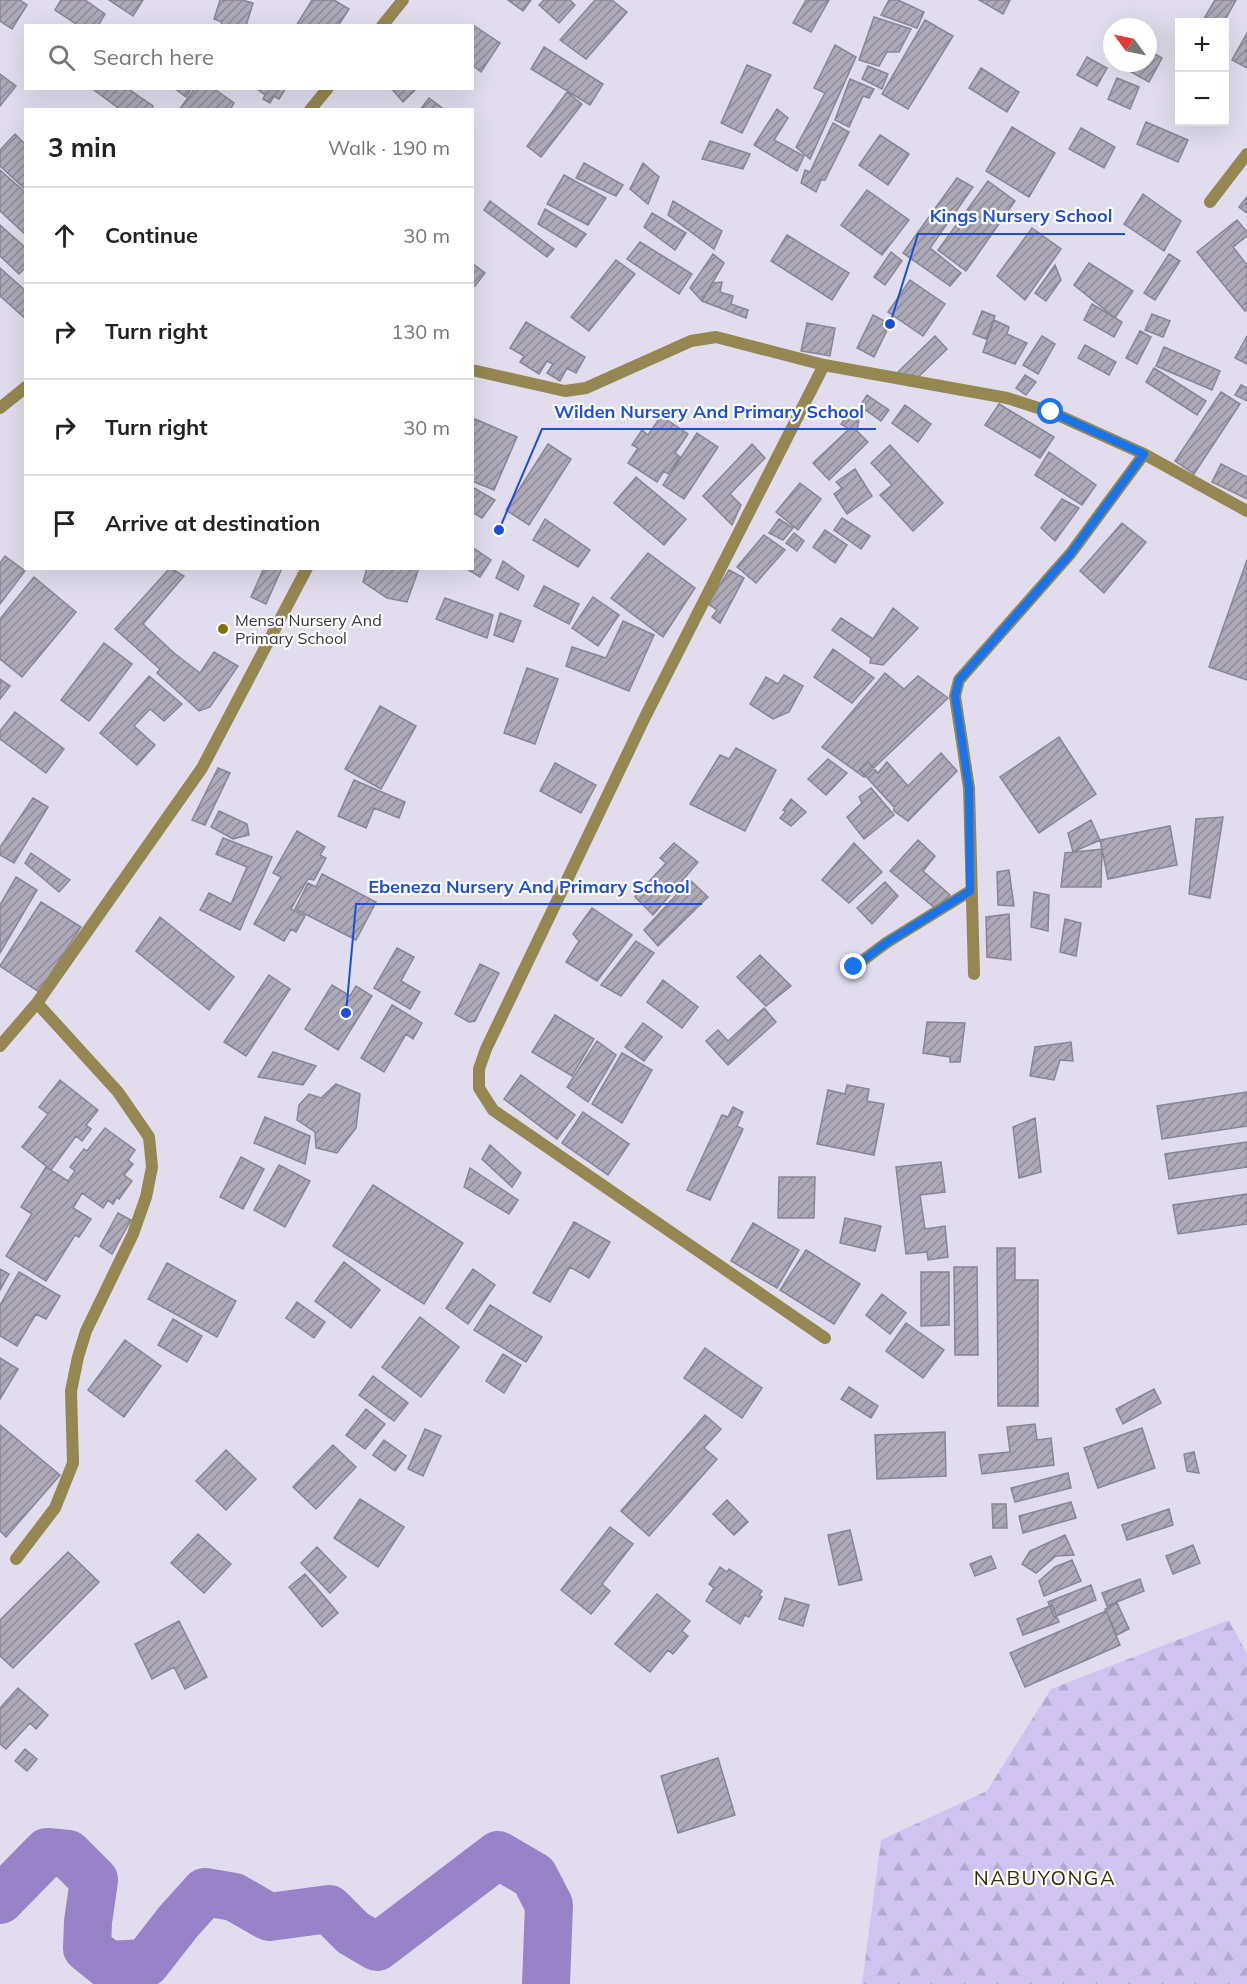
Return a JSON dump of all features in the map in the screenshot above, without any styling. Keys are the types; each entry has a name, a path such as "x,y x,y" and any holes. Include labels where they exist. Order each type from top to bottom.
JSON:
{"street":[{"path":"384,24 403,0"},
{"path":"312,108 326,90"},
{"path":"1210,202 1247,154"},
{"path":"474,370 565,391 575,390 586,388 691,341 716,337 824,365 1007,398 1051,412 1144,454 1247,511"},
{"path":"824,365 646,715 486,1049 479,1069 479,1088 493,1110 825,1338"},
{"path":"0,408 24,389"},
{"path":"974,974 969,788 955,696 959,680 1071,553 1144,454"},
{"path":"0,1046 37,1004 202,768 306,570"},
{"path":"854,967 886,943 970,891"},
{"path":"16,1559 55,1508 73,1463 71,1391 78,1357 86,1331 133,1234 146,1197 152,1167 149,1137 118,1092 37,1004"}],"green space":[{"path":"1229,1620 1247,1654 1247,1984 862,1984 881,1840 987,1791 1051,1689"}],"building":[{"path":"0,0 20,0 27,5 12,29 0,21"},
{"path":"61,0 85,0 105,14 99,24 76,24 55,10"},
{"path":"109,0 143,0 133,16"},
{"path":"220,0 242,0 253,3 247,24 221,24 222,22 214,19"},
{"path":"312,0 334,0 349,9 339,24 297,24"},
{"path":"508,0 531,0 523,11"},
{"path":"544,0 570,0 575,5 559,23 539,5"},
{"path":"595,0 612,0 627,12 586,59 560,40"},
{"path":"806,0 829,0 811,32 793,23"},
{"path":"889,0 898,0 924,12 917,28 881,15"},
{"path":"979,0 1010,0 1003,14"},
{"path":"1215,0 1236,0 1226,18 1204,18"},
{"path":"874,17 911,29 899,52 887,52 879,66 859,60"},
{"path":"925,20 953,36 908,109 882,94"},
{"path":"474,26 500,43 481,72 474,67"},
{"path":"1247,33 1247,68 1232,60"},
{"path":"835,45 856,57 810,159 796,147 825,93 814,88"},
{"path":"544,47 603,84 590,105 531,69"},
{"path":"1157,55 1162,58 1157,67"},
{"path":"1087,57 1103,66 1105,72 1097,86 1077,75"},
{"path":"747,65 771,75 742,133 721,123"},
{"path":"868,66 888,74 882,89 862,79"},
{"path":"981,68 1019,92 1007,112 969,88"},
{"path":"1131,72 1154,72 1149,82"},
{"path":"0,74 16,86 0,106"},
{"path":"1117,78 1139,87 1130,109 1108,99"},
{"path":"850,79 874,89 869,98 863,96 849,127 835,120"},
{"path":"94,90 130,90 153,106 152,108 118,108"},
{"path":"177,90 191,90 186,97"},
{"path":"194,90 216,90 234,103 231,108 180,108"},
{"path":"259,90 285,90 279,99 274,96 270,103 263,99 265,95"},
{"path":"393,90 415,90 403,102"},
{"path":"567,92 582,104 541,157 527,146"},
{"path":"429,98 442,108 422,108"},
{"path":"777,109 788,118 774,140 804,156 797,171 754,145"},
{"path":"1146,122 1188,140 1178,162 1137,144"},
{"path":"833,123 849,132 825,180 821,180 816,192 801,183 805,170 810,172"},
{"path":"1012,127 1055,153 1029,197 986,171"},
{"path":"1081,128 1115,147 1104,168 1069,149"},
{"path":"15,134 24,143 24,188 0,166 0,150"},
{"path":"880,135 909,154 888,185 859,165"},
{"path":"710,141 750,154 743,169 702,159"},
{"path":"584,163 623,185 616,196 576,178"},
{"path":"643,163 659,177 648,204 630,189"},
{"path":"0,170 24,191 24,233 0,211"},
{"path":"564,175 606,198 588,225 547,204"},
{"path":"957,178 973,187 930,248 961,273 950,286 903,253"},
{"path":"988,181 1015,201 966,271 938,250"},
{"path":"867,190 909,220 882,255 841,225"},
{"path":"1143,194 1181,221 1164,251 1124,224"},
{"path":"1247,197 1247,213 1239,207"},
{"path":"490,201 554,249 547,257 484,210"},
{"path":"673,201 722,231 714,249 668,215"},
{"path":"545,209 586,234 576,247 538,224"},
{"path":"652,213 686,233 675,250 644,227"},
{"path":"1237,220 1247,232 1247,236 1233,247 1247,265 1247,310 1245,311 1197,252"},
{"path":"0,225 24,246 24,269 19,274 0,256"},
{"path":"1032,228 1061,249 1025,300 997,276"},
{"path":"787,235 849,273 832,300 771,261"},
{"path":"640,242 692,274 679,294 627,259"},
{"path":"891,252 902,261 885,285 874,277"},
{"path":"713,254 724,263 702,301 690,288"},
{"path":"1169,254 1180,261 1155,300 1144,293"},
{"path":"616,260 635,274 589,331 571,317"},
{"path":"1089,263 1133,291 1115,318 1074,285"},
{"path":"474,265 485,273 474,285"},
{"path":"1055,265 1061,280 1046,301 1035,293"},
{"path":"0,268 24,289 24,317 0,296"},
{"path":"910,280 945,304 923,336 888,312"},
{"path":"722,282 720,292 733,296 731,304 748,310 746,318 702,301 712,283"},
{"path":"1092,304 1122,322 1114,337 1084,320"},
{"path":"982,311 995,316 986,339 973,334"},
{"path":"1152,314 1170,321 1163,337 1145,330"},
{"path":"873,315 890,324 874,357 857,348"},
{"path":"994,320 1009,327 1007,334 1027,343 1015,364 983,352"},
{"path":"526,322 585,357 576,373 567,368 560,381 547,373 553,364 547,361 539,374 520,362 524,356 510,348"},
{"path":"807,323 835,328 830,356 801,351"},
{"path":"1140,331 1151,337 1137,364 1126,358"},
{"path":"935,336 947,349 909,386 897,373"},
{"path":"1042,336 1055,344 1038,374 1023,365"},
{"path":"1247,336 1247,364 1235,358"},
{"path":"1085,345 1116,362 1109,375 1078,358"},
{"path":"1164,347 1220,371 1212,390 1156,366"},
{"path":"1154,368 1206,401 1197,415 1146,382"},
{"path":"1025,375 1036,382 1026,395 1016,388"},
{"path":"1241,385 1247,388 1247,401 1235,395"},
{"path":"1221,392 1240,404 1194,474 1175,461"},
{"path":"867,395 889,410 881,421 860,406"},
{"path":"999,404 1054,437 1040,458 985,425"},
{"path":"905,405 931,424 918,442 892,423"},
{"path":"850,412 859,418 857,431 868,442 829,480 813,463 849,429 841,424"},
{"path":"661,416 688,434 675,453 680,457 668,474 664,471 657,482 628,463 638,448 632,445 642,430 648,435"},
{"path":"475,419 517,437 494,490 474,482"},
{"path":"697,433 718,447 684,499 663,485"},
{"path":"548,444 571,459 529,525 506,510"},
{"path":"752,444 765,458 730,494 741,505 732,525 703,496"},
{"path":"890,445 943,503 913,531 880,495 892,485 871,463"},
{"path":"1049,452 1096,485 1082,505 1035,475"},
{"path":"1221,464 1247,477 1247,499 1212,482"},
{"path":"855,469 872,496 847,514 834,494 842,488 836,482"},
{"path":"636,477 686,519 664,545 614,503"},
{"path":"800,483 821,499 798,530 776,512"},
{"path":"474,488 495,500 482,518 474,513"},
{"path":"1062,499 1079,508 1055,541 1041,528"},
{"path":"842,518 870,536 861,549 834,530"},
{"path":"545,519 590,550 578,567 533,540"},
{"path":"779,519 793,528 783,540 769,533"},
{"path":"1122,523 1146,542 1104,593 1080,571"},
{"path":"825,530 847,545 835,563 813,547"},
{"path":"794,533 804,541 797,551 786,543"},
{"path":"764,535 785,550 756,583 737,567"},
{"path":"474,548 491,560 480,577 468,570 474,570"},
{"path":"648,553 695,588 663,637 611,598"},
{"path":"5,556 25,571 0,604 0,563"},
{"path":"1247,560 1247,680 1209,667"},
{"path":"503,561 524,576 518,590 496,578"},
{"path":"168,570 174,570 184,576 143,624 200,673 214,652 238,666 210,707 199,711 157,673 160,669 115,629"},
{"path":"263,570 281,570 266,604 251,597"},
{"path":"366,570 418,570 407,602 387,598 363,582"},
{"path":"729,570 744,578 720,623 712,617 717,610 708,604"},
{"path":"34,577 76,612 22,677 0,659 0,619"},
{"path":"544,586 579,604 569,624 534,606"},
{"path":"593,597 619,615 598,646 572,628"},
{"path":"445,598 493,615 487,638 436,619"},
{"path":"893,608 918,628 883,665 870,663 871,658 832,630 841,618 873,639"},
{"path":"500,613 521,621 513,642 494,635"},
{"path":"623,621 654,635 629,691 566,666 572,647 606,658"},
{"path":"104,643 132,664 89,721 61,700"},
{"path":"833,649 874,678 852,703 814,677"},
{"path":"527,668 558,679 535,744 504,733"},
{"path":"885,673 904,689 918,676 948,698 864,777 822,747"},
{"path":"784,675 803,686 789,712 773,719 750,704 766,677 778,684"},
{"path":"149,676 182,704 164,721 150,709 134,726 155,745 137,765 100,733"},
{"path":"0,679 10,686 0,699"},
{"path":"380,706 416,726 381,789 345,769"},
{"path":"15,712 64,749 46,773 0,739 0,731"},
{"path":"1059,737 1096,794 1039,833 1000,777"},
{"path":"736,748 776,770 745,831 690,804 720,755 729,759"},
{"path":"941,753 957,771 908,821 894,811 894,807 860,770 868,762 878,773 887,762 908,786"},
{"path":"828,759 847,773 826,795 808,779"},
{"path":"555,763 596,785 581,813 540,791"},
{"path":"218,768 230,773 205,825 192,820"},
{"path":"354,780 405,802 399,818 374,808 366,828 338,816"},
{"path":"871,788 894,815 864,839 847,817 862,803 859,797"},
{"path":"33,798 48,807 14,863 0,855 0,847"},
{"path":"791,799 806,812 791,826 780,818"},
{"path":"219,811 247,824 249,835 233,839 211,827"},
{"path":"1223,817 1210,898 1189,894 1196,819"},
{"path":"1091,820 1100,840 1073,852 1068,833"},
{"path":"1170,826 1177,865 1108,879 1100,840"},
{"path":"297,831 325,847 320,855 326,858 314,880 308,879 291,909 305,916 296,932 291,929 284,941 254,924 281,877 273,873"},
{"path":"223,838 272,857 240,930 200,910 209,893 231,904 247,867 216,854"},
{"path":"918,840 935,856 923,871 950,895 935,908 890,871"},
{"path":"674,843 698,862 653,915 635,897 666,863 660,858"},
{"path":"854,843 882,872 849,903 822,880"},
{"path":"1102,849 1101,887 1061,887 1065,853"},
{"path":"31,853 70,880 59,892 25,863"},
{"path":"1009,870 1014,906 998,905 997,872"},
{"path":"322,874 376,902 356,940 295,909 308,883 316,887"},
{"path":"16,877 37,890 0,953 0,905"},
{"path":"690,880 708,897 658,946 644,930"},
{"path":"885,882 898,896 872,924 857,908"},
{"path":"1034,892 1049,895 1048,931 1031,927"},
{"path":"41,902 81,927 39,992 0,966"},
{"path":"592,908 632,935 597,981 566,962 579,941 573,934"},
{"path":"1009,914 1011,960 987,957 986,917"},
{"path":"160,917 234,977 209,1010 136,951"},
{"path":"1065,919 1081,923 1076,956 1060,952"},
{"path":"636,941 654,953 621,996 601,985"},
{"path":"397,948 414,957 401,981 420,992 410,1009 374,988"},
{"path":"760,955 791,986 766,1006 737,977"},
{"path":"480,964 499,973 475,1021 469,1022 455,1014"},
{"path":"269,975 290,989 246,1056 224,1042"},
{"path":"663,980 698,1007 682,1028 647,1002"},
{"path":"332,985 350,996 356,986 372,996 338,1050 305,1029"},
{"path":"392,1005 422,1023 413,1039 406,1034 384,1072 361,1058"},
{"path":"764,1008 776,1022 728,1065 706,1041 718,1030 728,1041"},
{"path":"555,1015 594,1039 572,1076 532,1052"},
{"path":"927,1022 965,1023 960,1062 950,1062 950,1057 923,1053"},
{"path":"643,1023 662,1037 644,1061 625,1047"},
{"path":"597,1041 616,1055 588,1102 567,1087"},
{"path":"1071,1042 1073,1061 1060,1060 1054,1080 1030,1076 1035,1047"},
{"path":"273,1052 316,1066 303,1085 258,1077"},
{"path":"622,1053 652,1070 622,1123 592,1104"},
{"path":"521,1075 575,1115 557,1139 504,1099"},
{"path":"60,1080 98,1110 86,1125 91,1129 82,1141 76,1136 51,1170 22,1147 48,1114 39,1107"},
{"path":"336,1084 360,1094 356,1128 337,1153 316,1148 315,1132 297,1120 299,1105 309,1094 321,1098"},
{"path":"847,1085 869,1089 867,1101 884,1104 874,1155 817,1144 828,1090 845,1094"},
{"path":"1247,1092 1247,1126 1162,1139 1157,1106"},
{"path":"733,1107 743,1112 737,1126 743,1129 710,1200 687,1190 722,1115 728,1117"},
{"path":"583,1112 629,1144 608,1175 562,1143"},
{"path":"265,1117 310,1136 305,1164 254,1143"},
{"path":"1035,1118 1041,1172 1019,1178 1013,1127"},
{"path":"105,1128 135,1150 128,1160 133,1164 124,1175 132,1181 119,1199 117,1197 113,1204 108,1200 103,1208 82,1193 73,1208 91,1219 79,1237 75,1235 46,1281 6,1256 32,1214 21,1207 46,1167 68,1181 75,1171 70,1167 84,1149 87,1151"},
{"path":"1247,1142 1247,1167 1169,1179 1165,1154"},
{"path":"490,1145 521,1173 512,1187 482,1159"},
{"path":"241,1157 264,1169 243,1209 220,1197"},
{"path":"941,1162 945,1192 920,1195 925,1229 945,1226 948,1257 928,1260 927,1252 906,1254 896,1167"},
{"path":"279,1165 310,1181 285,1227 254,1210"},
{"path":"470,1168 518,1200 509,1214 464,1187"},
{"path":"779,1177 815,1177 814,1218 778,1218"},
{"path":"373,1185 463,1243 424,1304 333,1246"},
{"path":"1247,1194 1247,1224 1178,1234 1173,1205"},
{"path":"118,1213 131,1220 112,1254 100,1246"},
{"path":"845,1218 881,1226 875,1251 840,1243"},
{"path":"574,1222 610,1242 589,1278 570,1267 550,1302 533,1293"},
{"path":"753,1223 799,1250 777,1288 731,1261"},
{"path":"997,1248 1015,1248 1015,1280 1038,1280 1038,1406 998,1406"},
{"path":"806,1250 860,1284 834,1324 780,1290"},
{"path":"344,1262 380,1290 351,1328 315,1301"},
{"path":"167,1263 236,1301 217,1337 148,1299"},
{"path":"954,1267 977,1267 978,1355 955,1355"},
{"path":"0,1269 9,1274 0,1290"},
{"path":"473,1269 495,1285 468,1324 446,1308"},
{"path":"19,1272 60,1296 46,1319 36,1314 17,1346 0,1336 0,1305"},
{"path":"921,1272 949,1272 949,1325 921,1326"},
{"path":"882,1294 906,1313 890,1334 866,1315"},
{"path":"297,1302 325,1322 314,1338 286,1318"},
{"path":"490,1305 542,1337 526,1362 474,1330"},
{"path":"420,1317 459,1347 421,1397 382,1367"},
{"path":"173,1319 202,1336 187,1362 158,1345"},
{"path":"906,1323 944,1350 923,1378 886,1351"},
{"path":"125,1340 161,1366 124,1417 88,1390"},
{"path":"705,1348 762,1388 742,1418 684,1378"},
{"path":"503,1354 521,1365 504,1393 486,1381"},
{"path":"0,1358 18,1369 0,1399"},
{"path":"373,1376 408,1403 394,1421 359,1395"},
{"path":"849,1387 878,1406 871,1418 841,1399"},
{"path":"1154,1389 1161,1403 1123,1424 1116,1409"},
{"path":"366,1409 385,1424 365,1449 346,1435"},
{"path":"705,1415 721,1429 704,1448 717,1459 649,1536 621,1511"},
{"path":"1035,1424 1037,1440 1051,1438 1054,1465 982,1474 979,1455 1010,1452 1007,1427"},
{"path":"0,1425 60,1475 6,1537 0,1531"},
{"path":"1142,1428 1155,1468 1098,1488 1084,1448"},
{"path":"425,1429 441,1436 423,1476 408,1469"},
{"path":"945,1432 946,1476 877,1479 875,1435"},
{"path":"384,1440 406,1456 395,1471 373,1455"},
{"path":"333,1445 356,1467 316,1509 293,1487"},
{"path":"226,1450 256,1479 226,1510 196,1481"},
{"path":"1194,1452 1199,1473 1187,1471 1184,1454"},
{"path":"1068,1473 1071,1488 1015,1502 1011,1488"},
{"path":"360,1499 404,1527 378,1567 334,1538"},
{"path":"727,1500 748,1522 734,1535 713,1514"},
{"path":"1071,1502 1076,1518 1023,1533 1019,1516"},
{"path":"992,1504 1006,1504 1007,1528 993,1528"},
{"path":"1169,1509 1173,1525 1127,1540 1122,1525"},
{"path":"610,1527 633,1544 602,1584 610,1591 591,1614 561,1590"},
{"path":"850,1530 862,1580 839,1585 828,1535"},
{"path":"198,1534 231,1564 204,1593 171,1563"},
{"path":"1065,1535 1074,1555 1056,1556 1036,1573 1022,1564 1030,1551"},
{"path":"1193,1545 1200,1563 1173,1574 1166,1556"},
{"path":"317,1547 346,1577 330,1593 301,1563"},
{"path":"68,1552 99,1582 13,1668 0,1656 0,1620"},
{"path":"991,1556 996,1568 975,1576 970,1564"},
{"path":"1072,1560 1081,1581 1044,1596 1039,1581 1055,1567"},
{"path":"720,1567 727,1572 729,1569 762,1591 759,1595 762,1597 749,1617 745,1615 740,1624 706,1601 714,1588 709,1584"},
{"path":"305,1574 338,1613 322,1627 289,1587"},
{"path":"1140,1579 1144,1591 1107,1606 1102,1593"},
{"path":"1091,1585 1096,1600 1054,1617 1048,1602"},
{"path":"657,1594 690,1621 682,1631 688,1636 673,1654 668,1650 650,1672 615,1644"},
{"path":"785,1598 809,1605 803,1626 779,1619"},
{"path":"1117,1603 1129,1629 1117,1635 1105,1609"},
{"path":"1052,1605 1059,1622 1023,1635 1017,1619"},
{"path":"1106,1611 1120,1645 1025,1687 1010,1653"},
{"path":"179,1621 207,1677 185,1689 174,1667 152,1679 135,1644"},
{"path":"18,1688 48,1715 36,1729 30,1723 6,1749 0,1744 0,1708"},
{"path":"25,1749 37,1759 27,1771 15,1761"},
{"path":"718,1758 735,1815 678,1833 661,1776"}],"waterway":[{"path":"0,1900 47,1852 68,1854 94,1880 87,1948 108,1965 146,1963 205,1892 234,1897 269,1917 329,1909 353,1933 377,1947 498,1855 534,1876 549,1905 546,1984"}],"place":[{"name":"Kings Nursery School","path":"890,324"},
{"name":"Wilden Nursery And Primary School","path":"499,530"},
{"name":"Mensa Nursery And Primary School","path":"223,629"},
{"name":"Ebeneza Nursery And Primary School","path":"346,1013"}],"district":[{"name":"NABUYONGA","path":"1045,1877"}],"route":[{"path":"854,967 886,943 970,891 969,788 955,696 959,680 1032,600 1071,553 1144,454 1051,412"}]}
